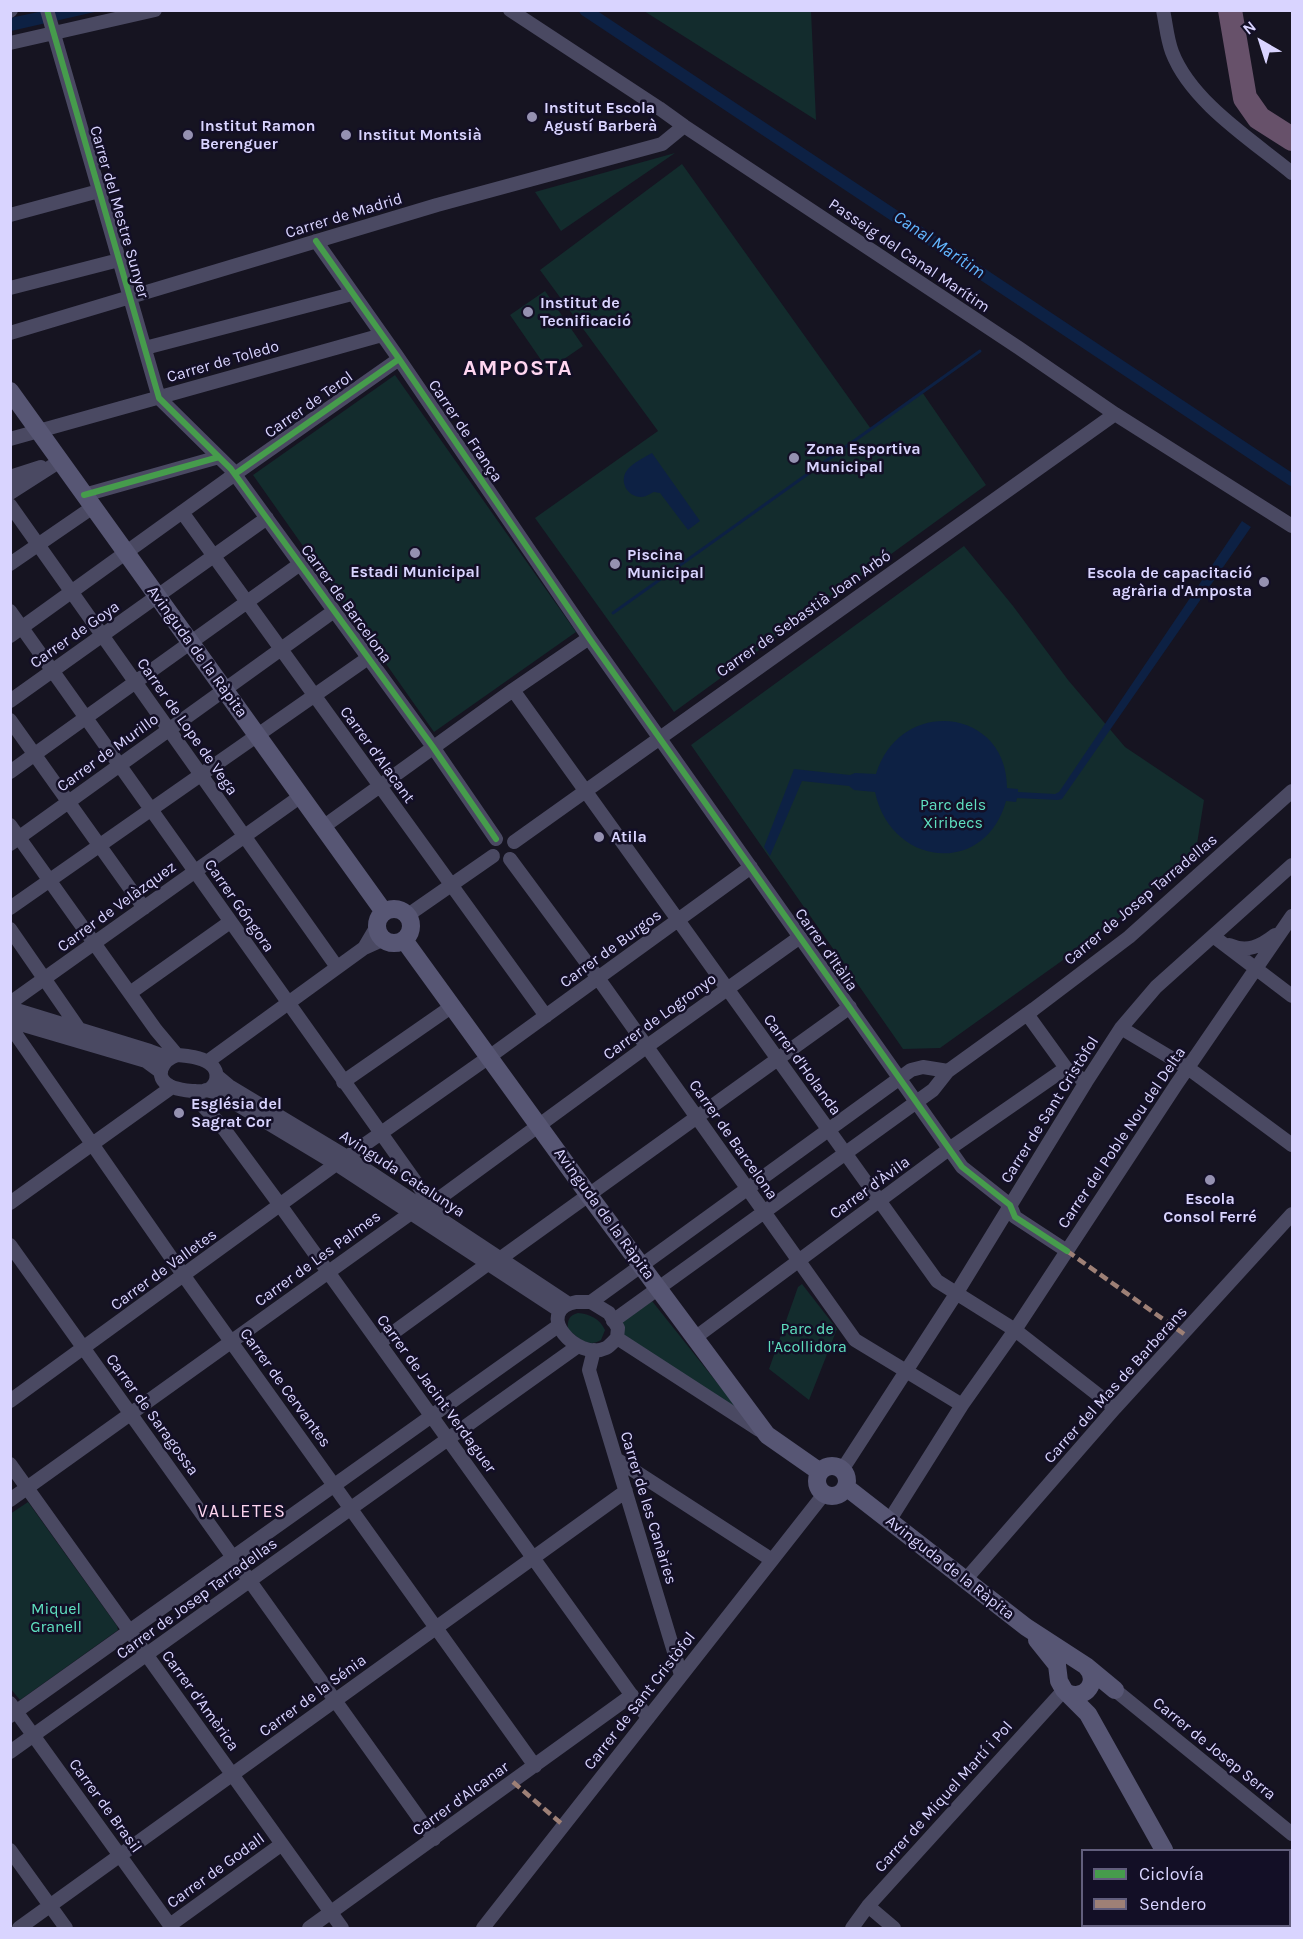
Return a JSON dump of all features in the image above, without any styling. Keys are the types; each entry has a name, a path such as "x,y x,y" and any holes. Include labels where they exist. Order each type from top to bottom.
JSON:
{"highway":[{"path":"1230,10 1245,98 1259,118 1293,139"},
{"path":"1240,68 1253,94 1260,102 1268,109 1287,118 1293,118"}],"street":[{"name":"Carrer del Mestre Sunyer","path":"47,10 159,398"},
{"path":"10,43 53,29 155,10"},
{"name":"Passeig del Canal Marítim","path":"510,10 1115,414 1293,526"},
{"path":"1163,10 1171,50 1186,78 1208,104 1293,173"},
{"name":"Carrer de Madrid","path":"10,333 436,205 662,144 684,126"},
{"path":"10,214 99,191"},
{"name":"Carrer de França","path":"316,241 589,638"},
{"path":"10,288 119,260"},
{"path":"145,348 352,294"},
{"name":"Carrer de Toledo","path":"10,440 382,335"},
{"name":"Carrer de Terol","path":"16,632 399,359"},
{"name":"Avinguda de la Ràpita","path":"13,398 323,827 382,926"},
{"name":"Carrer de Barcelona","path":"159,398 235,474 433,747 496,839"},
{"name":"Carrer de Sebastià Joan Arbó","path":"514,842 1115,414"},
{"path":"10,564 38,545 89,501 219,457"},
{"path":"10,477 60,461"},
{"path":"10,493 60,461"},
{"name":"Carrer de Lope de Vega","path":"10,505 337,968"},
{"name":"Carrer d'Alacant","path":"182,512 546,1017"},
{"name":"Carrer de Goya","path":"10,701 267,518"},
{"path":"10,772 300,564"},
{"name":"Carrer Góngora","path":"10,611 16,632 53,671 380,1133 429,1206 442,1219"},
{"name":"Carrer de Murillo","path":"15,841 334,611"},
{"path":"323,827 589,638"},
{"name":"Carrer d'Itàlia","path":"589,638 962,1167 1010,1205 1015,1217 1067,1251"},
{"path":"10,908 368,658"},
{"name":"Carrer d'Holanda","path":"513,690 937,1281 1015,1330 1115,1408"},
{"path":"10,720 144,908"},
{"name":"Carrer de Josep Tarradellas","path":"613,1321 933,1090 948,1071 1129,937 1293,791"},
{"name":"Carrer de Velàzquez","path":"10,1003 301,796"},
{"path":"10,825 15,841 50,881 173,1057"},
{"path":"505,837 514,842 515,852 510,859 502,861 493,856 490,848 496,839 505,837"},
{"path":"408,915 493,856"},
{"name":"Carrer de Barcelona","path":"510,859 598,978 855,1340 962,1406"},
{"name":"Carrer de Sant Cristòfol","path":"844,1478 905,1372 1121,1028 1156,987 1293,865"},
{"name":"Carrer de Burgos","path":"489,1057 752,867"},
{"path":"10,1008 173,1057 207,1062 364,948 394,908 408,915 412,926 404,940 394,943 382,926"},
{"name":"Carrer del Poble Nou del Delta","path":"1213,936 1234,947 1247,949 1262,945 1289,921"},
{"name":"Carrer del Poble Nou del Delta","path":"890,1521 962,1406 1289,921"},
{"path":"130,993 230,922"},
{"path":"10,929 79,1029"},
{"path":"1213,936 1293,996"},
{"name":"Carrer de Logronyo","path":"539,1125 800,937"},
{"name":"Avinguda de la Ràpita","path":"404,940 588,1194 767,1435 820,1472"},
{"path":"344,1082 451,1007"},
{"path":"379,1343 850,1007"},
{"path":"1027,1014 1066,1068 1086,1082"},
{"path":"10,1021 146,1061 161,1072"},
{"name":"Carrer de Cervantes","path":"10,1026 184,1276 535,1766"},
{"path":"1121,1028 1188,1068 1293,1145"},
{"path":"173,1057 165,1060 162,1066 162,1078 168,1085 218,1093 342,1161 411,1213 495,1261 564,1307"},
{"name":"Carrer de Valletes","path":"10,1401 380,1133 489,1057"},
{"name":"Avinguda Catalunya","path":"207,1062 212,1065 217,1076 229,1086 342,1161 429,1206"},
{"path":"591,1302 609,1313 618,1328 617,1338 606,1348 594,1350 578,1346 568,1339 558,1326 558,1315 564,1307 591,1302 911,1070 923,1067 948,1071"},
{"name":"Carrer d'Àvila","path":"696,1337 950,1149 1066,1068"},
{"path":"201,1091 216,1084 217,1076"},
{"path":"10,1203 172,1086"},
{"name":"Carrer de Jacint Verdaguer","path":"201,1091 198,1101 222,1125 648,1718"},
{"path":"429,1206 539,1125"},
{"name":"Carrer de Les Palmes","path":"10,1500 411,1213"},
{"name":"Carrer del Mas de Barberans","path":"966,1579 1115,1408 1293,1214"},
{"name":"Avinguda Catalunya","path":"442,1219 495,1261"},
{"name":"Carrer de Saragossa","path":"10,1245 434,1839"},
{"name":"Carrer de Josep Tarradellas","path":"13,1710 130,1631 558,1326"},
{"path":"617,1338 767,1435"},
{"name":"Carrer de Josep Tarradellas","path":"10,1752 578,1346"},
{"name":"Carrer de les Canàries","path":"594,1350 589,1370 681,1675"},
{"path":"616,1459 772,1560"},
{"name":"Carrer d'Amèrica","path":"10,1464 342,1929"},
{"path":"833,1466 844,1478 842,1492 836,1495 824,1494 818,1486 817,1476 823,1468 833,1466"},
{"name":"Avinguda de la Ràpita","path":"844,1478 890,1521 1026,1627"},
{"name":"Carrer de la Sénia","path":"19,1929 626,1491"},
{"name":"Carrer de Sant Cristòfol","path":"483,1929 824,1494"},
{"path":"1026,1627 1084,1665 1114,1690"},
{"path":"1026,1627 1057,1665 1063,1687 1088,1714 1163,1849"},
{"path":"1063,1687 1063,1668 1072,1663 1084,1665 1092,1675 1088,1714"},
{"path":"1063,1687 1077,1696 1084,1694 1090,1688 1100,1686 1114,1690"},
{"name":"Carrer de Miquel Martí i Pol","path":"852,1929 868,1906 1063,1687"},
{"name":"Carrer de Josep Serra","path":"1114,1690 1293,1834"},
{"name":"Carrer d'Alcanar","path":"309,1929 632,1695"},
{"name":"Carrer de Brasil","path":"13,1710 34,1735 171,1927"},
{"name":"Carrer de Godall","path":"171,1927 282,1844"},
{"path":"10,1850 66,1929"},
{"path":"868,1906 894,1929"}],"green space":[{"path":"644,11 811,11 816,120"},
{"path":"675,153 561,231 535,192"},
{"name":"Zona Esportiva Municipal","path":"682,164 871,429 922,392 986,485 674,712 535,518 658,431 540,270"},
{"path":"545,291 583,346 548,370 510,315"},
{"name":"Estadi Municipal","path":"395,375 576,632 434,732 253,475"},
{"name":"Parc dels Xiribecs","path":"964,546 1013,606 1068,680 1125,747 1204,800 1196,850 1105,930 940,1048 903,1049 691,745"},
{"name":"Parc de l'Acollidora","path":"802,1284 837,1329 809,1400 769,1369 798,1287"},
{"path":"652,1301 742,1414 623,1337 623,1320"},
{"path":"578,1313 590,1316 600,1323 605,1330 601,1340 587,1342 579,1339 568,1329 569,1319"},
{"name":"Miquel Granell","path":"28,1502 118,1630 20,1700 10,1688 10,1514"}],"water":[{"path":"43,11 99,11 11,31 10,18"},
{"path":"652,453 700,521 688,530 660,493 654,492 641,497 632,494 625,487 624,478 628,469"},
{"path":"1242,521 1251,527 1062,799 1017,798 1016,802 1006,801 995,826 979,842 960,851 939,853 918,848 899,836 884,817 875,792 854,790 849,786 802,781 770,856 764,847 794,769 850,775 855,773 876,774 889,749 907,732 928,723 950,721 972,727 990,741 1002,761 1007,788 1018,789 1018,792 1055,794 1059,792"}],"waterway":[{"name":"Canal Marítim","path":"585,10 1292,480"},
{"name":"Canal Marítim","path":"1018,303 1021,299"},
{"path":"613,613 980,351"}],"marked path":[{"path":"1067,1251 1184,1334"},
{"path":"513,1782 563,1825"}],"cycle path":[{"path":"47,10 159,398 231,469 433,747 496,839"},
{"path":"316,241 589,638 962,1167 1010,1205 1015,1217 1067,1251"},
{"path":"235,474 399,359"},
{"path":"84,495 219,457"}],"place":[{"name":"Institut Escola Agustí Barberà","path":"532,117"},
{"name":"Institut Ramon Berenguer","path":"188,135"},
{"name":"Institut Montsià","path":"346,135"},
{"name":"Institut de Tecnificació","path":"528,312"},
{"name":"Zona Esportiva Municipal","path":"794,458"},
{"name":"Estadi Municipal","path":"415,553"},
{"name":"Piscina Municipal","path":"615,564"},
{"name":"Escola de capacitació agrària d'Amposta","path":"1264,582"},
{"name":"Atila","path":"599,837"},
{"name":"Església del Sagrat Cor","path":"179,1113"},
{"name":"Escola Consol Ferré","path":"1210,1180"}],"district":[{"name":"AMPOSTA","path":"518,369"},
{"name":"VALLETES","path":"242,1512"}]}
